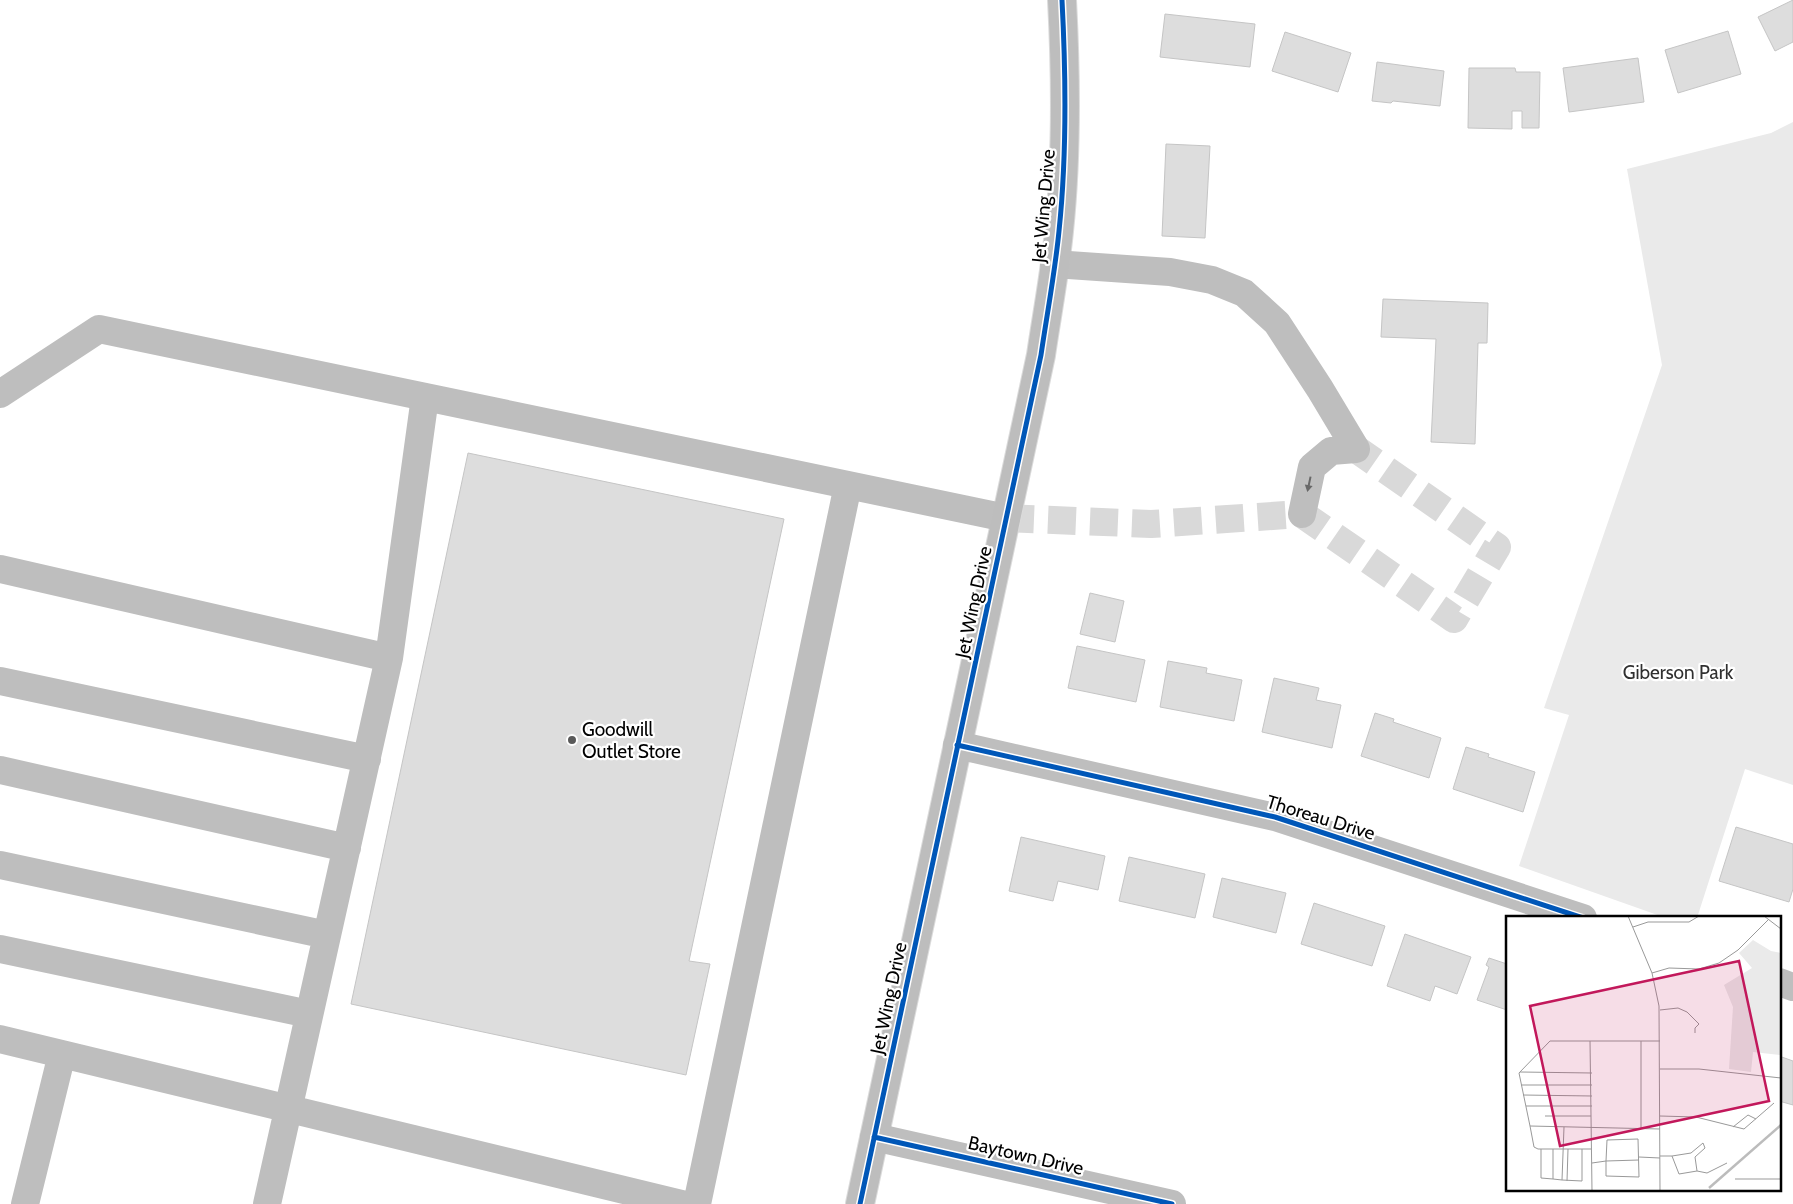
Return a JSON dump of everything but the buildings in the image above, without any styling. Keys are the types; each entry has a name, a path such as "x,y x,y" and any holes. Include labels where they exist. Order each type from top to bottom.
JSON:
{"main road":[{"name":"Jet Wing Drive","path":"860,1204 1041,355 1059,231 1064,146 1062,0"}],"street":[{"path":"1054,264 1170,272 1212,280 1244,293 1277,323 1356,449 1331,451 1312,467 1302,514"},
{"path":"0,394 99,329 1006,518"},
{"path":"267,1204 389,658 425,397"},
{"path":"697,1204 848,485"},
{"path":"0,569 389,658"},
{"path":"0,680 367,759"},
{"name":"Thoreau Drive","path":"957,745 1275,817 1577,916"},
{"path":"0,770 347,848"},
{"path":"0,864 327,935"},
{"path":"0,949 309,1014"},
{"path":"1780,982 1793,987"},
{"path":"0,1039 673,1203"},
{"path":"25,1204 62,1054"},
{"name":"Baytown Drive","path":"874,1137 1172,1204"}],"green space":[{"name":"Giberson Park","path":"1793,122 1793,785 1745,769 1698,916 1660,916 1519,866 1569,715 1544,708 1662,365 1627,169 1771,133"}],"tunnel":[{"path":"1006,518 1151,524 1302,514 1454,619 1497,547 1356,449"}],"cycle path":[{"path":"860,1204 1041,355 1062,202 1065,145 1062,0"},
{"path":"957,745 1275,817 1577,916"},
{"path":"874,1137 1172,1204"}],"place":[{"name":"Goodwill Outlet Store","path":"572,740"}]}
